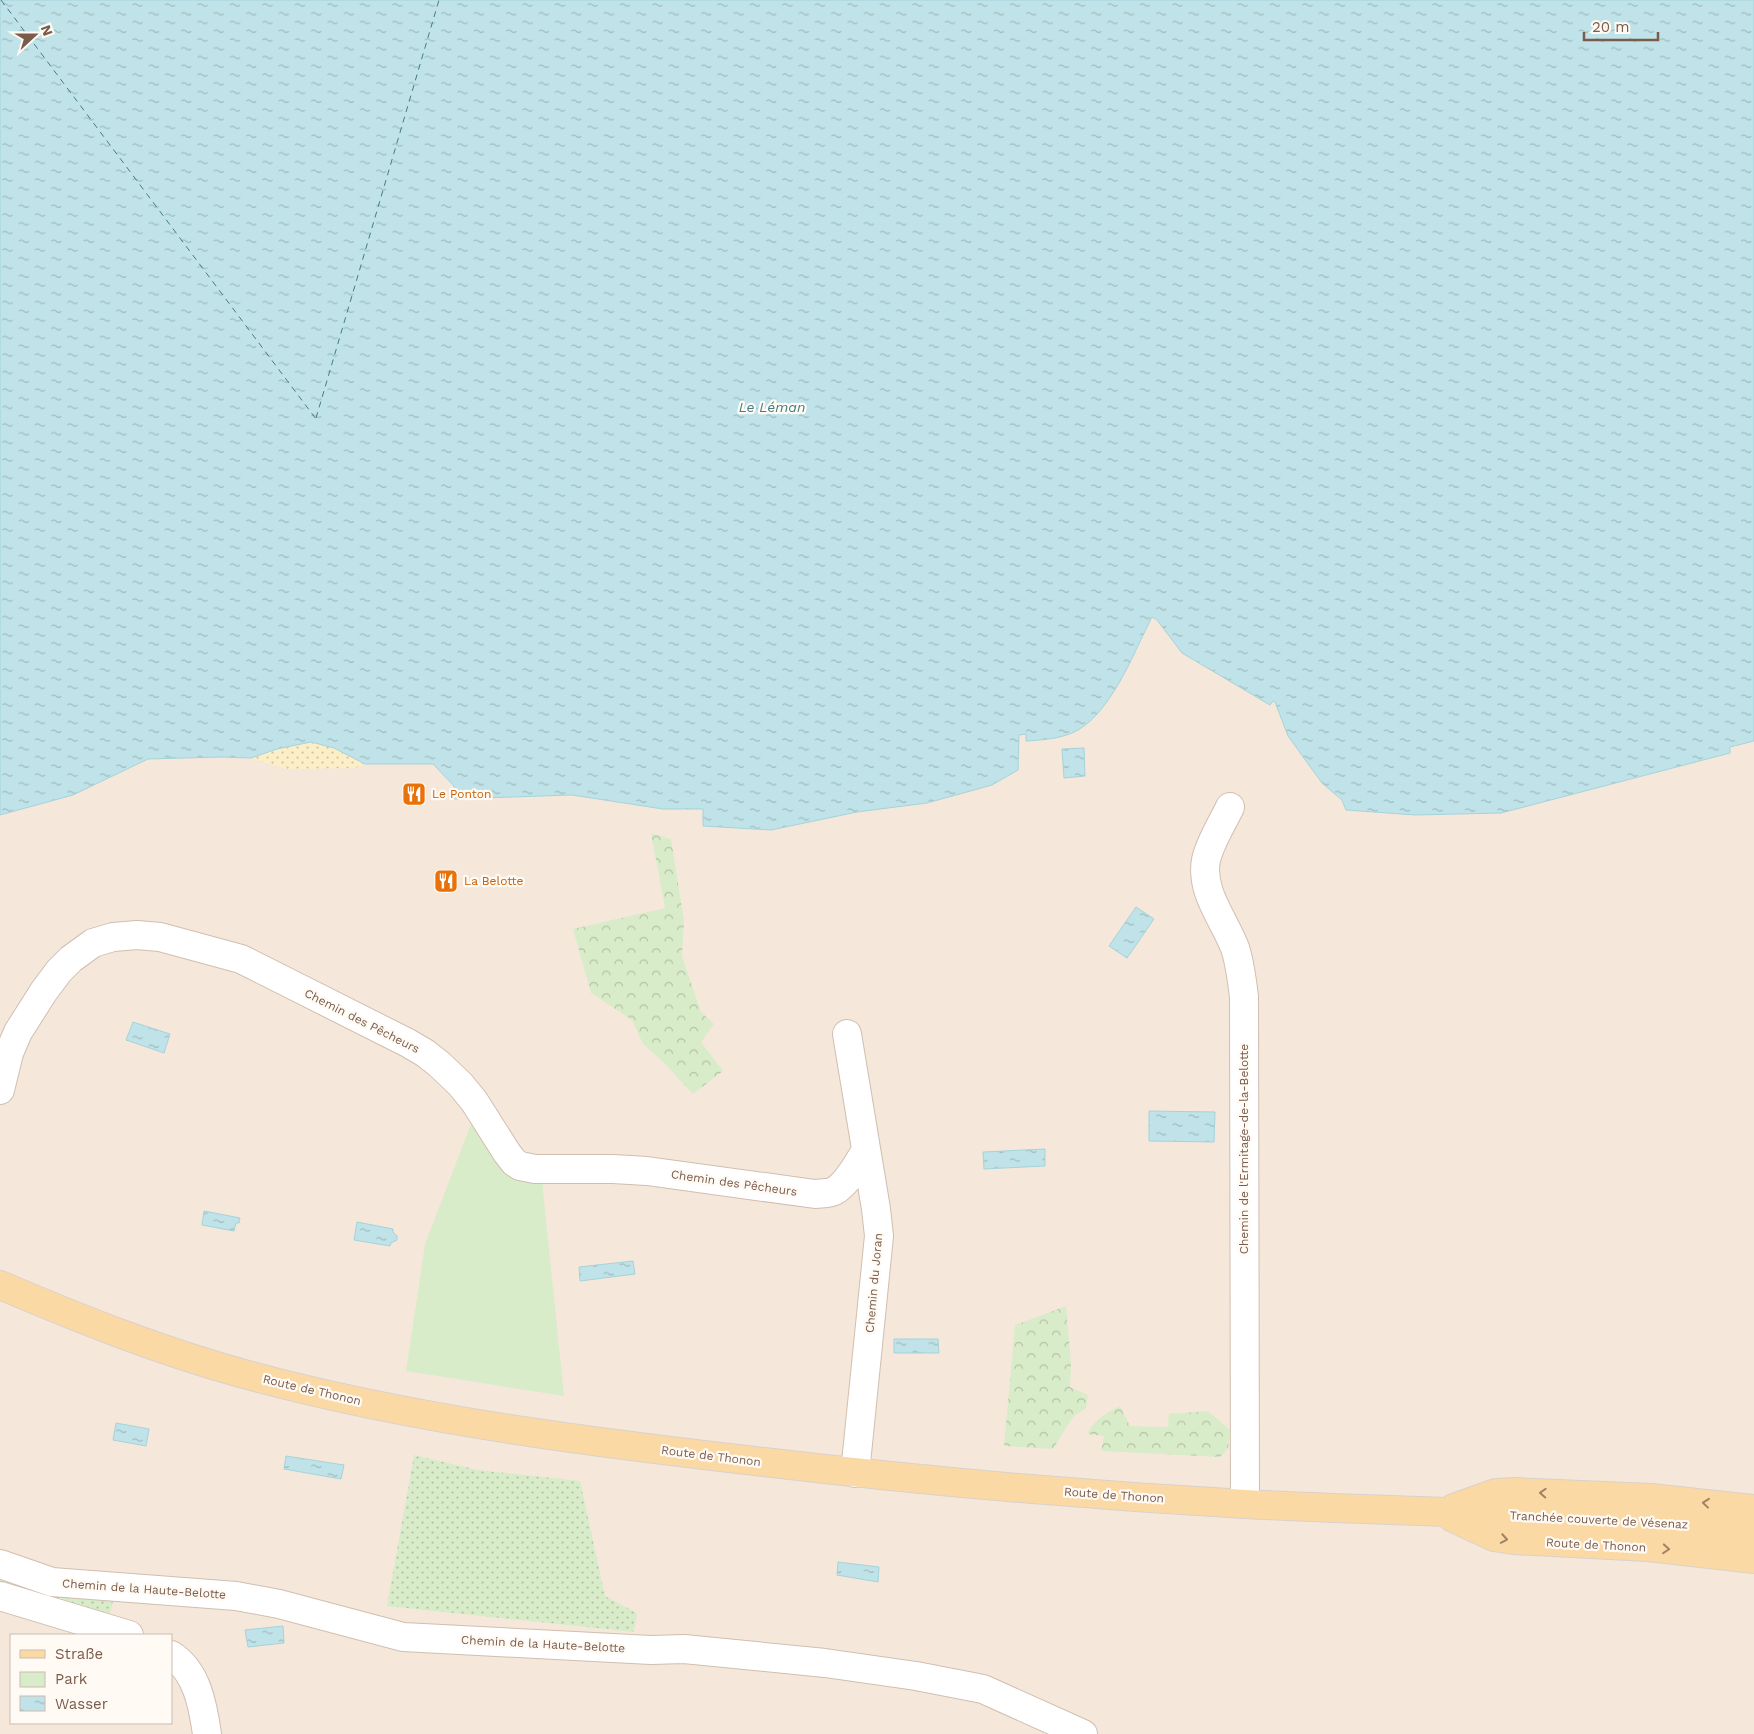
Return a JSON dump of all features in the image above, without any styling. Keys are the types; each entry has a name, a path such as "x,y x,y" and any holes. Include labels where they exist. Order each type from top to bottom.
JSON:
{"main road":[{"name":"Route de Thonon","path":"0,1285 106,1328 187,1357 276,1382 356,1401 534,1432 691,1454 855,1473 1062,1492 1245,1504 1443,1512 1478,1498 1496,1493 1515,1492 1651,1498 1706,1502 1754,1509"},
{"name":"Route de Thonon","path":"1443,1512 1476,1530 1494,1537 1513,1540 1648,1547 1754,1559"},
{"name":"Tranchée couverte de Vésenaz","path":"1443,1512 1650,1522 1754,1533"}],"street":[{"name":"Chemin de l'Ermitage-de-la-Belotte","path":"1230,807 1210,849 1205,869 1208,892 1232,940 1239,959 1244,997 1245,1504"},
{"name":"Chemin des Pêcheurs","path":"0,1090 8,1053 18,1032 59,970 71,959 94,944 112,937 160,937 241,959 408,1043 439,1064 460,1084 474,1101 507,1153 520,1166 535,1169 647,1172 814,1194 827,1193 838,1188 849,1176 866,1151"},
{"name":"Chemin du Joran","path":"847,1034 879,1236 855,1473"},
{"name":"Chemin de la Haute-Belotte","path":"0,1564 52,1582 126,1586 236,1596 279,1604 403,1637 651,1650 684,1649 826,1663 916,1676 983,1689 1083,1734"},
{"path":"0,1596 126,1634"},
{"path":"172,1656 181,1663 191,1676 208,1734"}],"shaded area":[{"path":"1152,617 1270,705 1273,700 1289,736 1322,783 1342,800 1346,810 1415,815 1501,813 1730,753 1730,747 1754,741 1754,1734 0,1734 0,815 73,795 148,759 251,758 277,749 353,759 365,764 433,764 454,786 454,799 572,795 663,809 703,809 703,826 771,830 857,812 927,803 992,785 1018,770 1019,735 1026,734 1027,741 1071,734 1096,716 1137,650"}],"green space":[{"path":"651,833 671,839 684,921 682,956 701,1012 714,1024 701,1042 723,1071 693,1094 643,1044 632,1020 591,993 573,929 665,908"},
{"path":"474,1116 542,1180 564,1396 406,1371 425,1244"},
{"path":"1066,1306 1071,1363 1070,1387 1088,1395 1086,1408 1073,1417 1053,1449 1004,1446 1015,1325"},
{"path":"1120,1406 1130,1426 1168,1427 1169,1414 1208,1411 1230,1430 1228,1449 1220,1457 1101,1451 1104,1436 1087,1434 1101,1417"},
{"path":"414,1455 478,1470 580,1481 605,1596 637,1613 634,1632 387,1606"},
{"path":"0,1573 114,1596 109,1619 0,1584"}],"sand":[{"path":"311,742 334,748 365,764 356,768 287,769 251,758 277,749"}],"water":[{"name":"Le Léman","path":"0,0 1754,0 1754,741 1730,747 1730,753 1501,813 1415,815 1346,810 1342,800 1322,783 1288,736 1275,702 1273,701 1270,705 1182,653 1157,620 1152,617 1120,682 1098,713 1086,725 1061,737 1026,741 1026,734 1019,735 1018,770 992,785 927,803 857,812 771,830 703,826 703,809 663,809 572,795 453,799 454,786 433,764 365,764 334,748 311,742 277,749 251,758 148,759 73,795 0,815"},
{"path":"1084,748 1085,776 1064,778 1062,749"},
{"path":"1136,907 1154,919 1127,958 1109,946"},
{"path":"133,1022 170,1034 164,1053 126,1040"},
{"path":"1149,1111 1215,1112 1214,1142 1149,1141"},
{"path":"1045,1149 1045,1166 984,1169 983,1152"},
{"path":"204,1211 240,1218 239,1223 236,1223 234,1231 202,1225"},
{"path":"357,1222 393,1229 397,1240 391,1243 390,1246 354,1240"},
{"path":"633,1261 635,1274 580,1281 579,1267"},
{"path":"894,1339 938,1339 939,1353 894,1353"},
{"path":"116,1423 149,1429 146,1446 113,1440"},
{"path":"286,1456 344,1465 341,1479 284,1469"},
{"path":"838,1562 879,1567 878,1582 837,1575"},
{"path":"283,1626 284,1643 248,1647 245,1630"}],"ferry route":[{"path":"1,0 316,419"},
{"path":"316,418 439,0"}],"place":[{"name":"Le Ponton","path":"414,794"},
{"name":"La Belotte","path":"446,881"}]}
